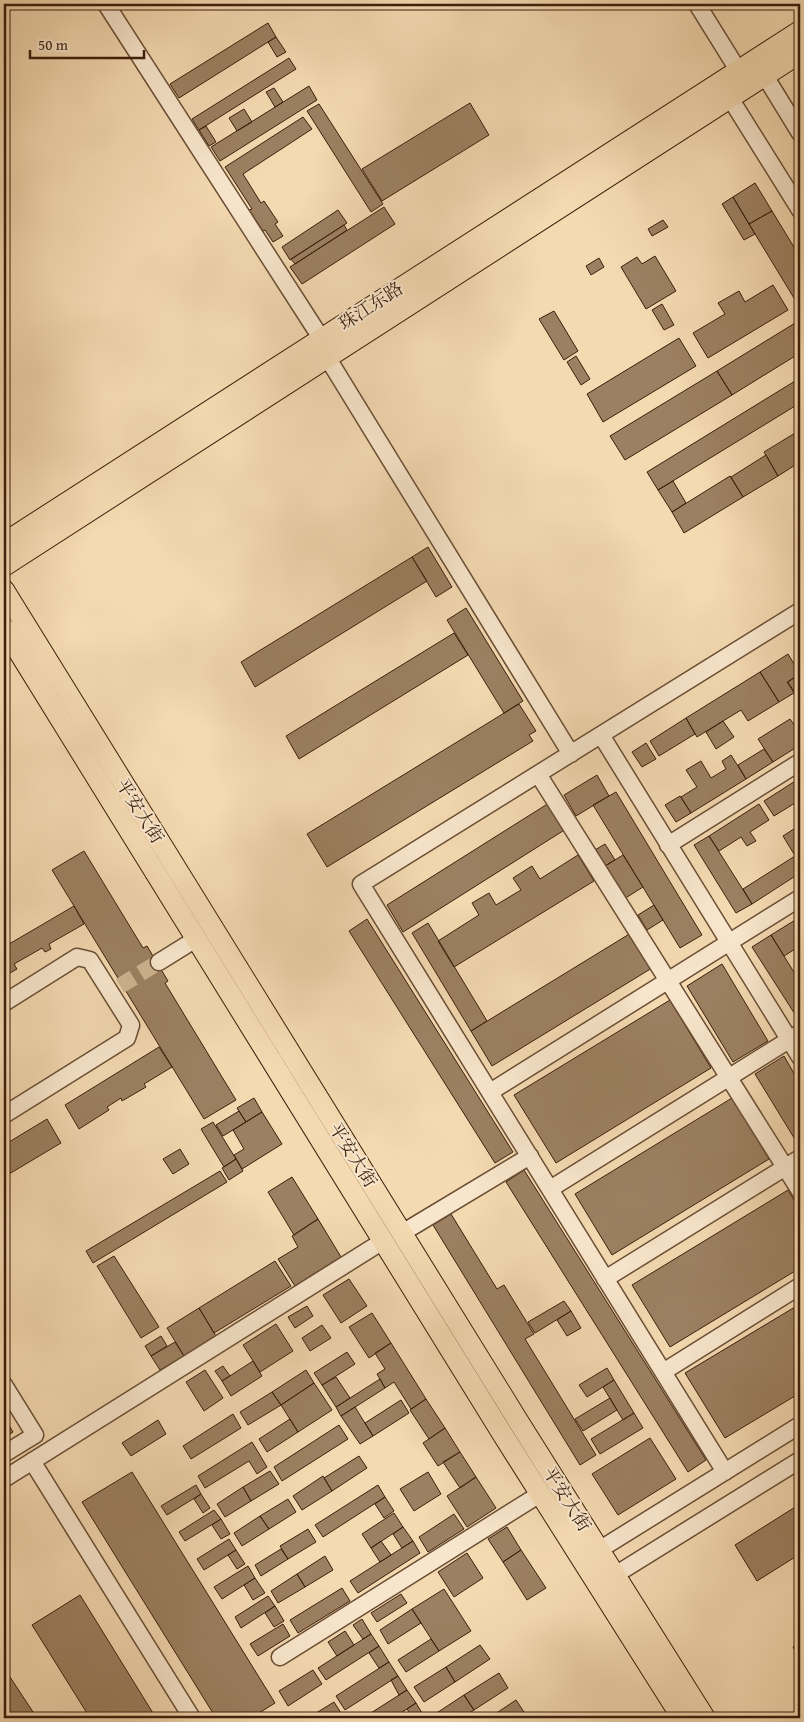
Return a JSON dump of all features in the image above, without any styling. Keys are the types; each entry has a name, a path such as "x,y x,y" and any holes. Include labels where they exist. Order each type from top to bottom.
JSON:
{"main road":[{"path":"4,566 730,98 743,79 800,31"},
{"path":"743,79 765,76 800,54"},
{"name":"珠江东路","path":"4,543 321,338 743,79"},
{"name":"平安大街","path":"4,590 392,1237 540,1494 682,1718"},
{"name":"平安大街","path":"4,628 196,939 599,1550 705,1718"}],"street":[{"path":"106,4 321,338"},
{"path":"697,4 743,79"},
{"path":"765,76 800,133"},
{"path":"730,98 800,210"},
{"path":"327,358 570,754"},
{"path":"725,1472 361,884 601,735 798,619"},
{"path":"601,735 729,943 795,1036 800,1057"},
{"path":"668,845 800,762"},
{"path":"538,774 800,1191"},
{"path":"490,1092 800,898"},
{"path":"159,962 196,939"},
{"path":"4,1002 77,957 90,960 115,989 131,1025 127,1038 4,1115"},
{"path":"550,1189 795,1036"},
{"path":"4,1479 392,1237 530,1156"},
{"path":"605,1279 800,1158"},
{"path":"663,1372 800,1286"},
{"path":"4,1385 35,1435 4,1454"},
{"path":"599,1550 800,1425"},
{"path":"615,1576 800,1460"},
{"path":"32,1461 192,1718"},
{"path":"280,1657 540,1494"}],"building":[{"path":"268,23 276,37 179,98 170,84"},
{"path":"276,37 286,52 277,57 268,42"},
{"path":"289,58 296,69 199,130 192,119"},
{"path":"309,86 317,100 220,161 211,147"},
{"path":"274,88 283,102 275,107 266,92"},
{"path":"470,103 489,135 382,201 362,169"},
{"path":"319,104 383,204 371,212 307,111"},
{"path":"244,109 252,122 237,131 229,118"},
{"path":"303,117 312,129 243,174 261,203 264,201 278,222 275,224 283,236 273,242 249,210 252,209 225,167"},
{"path":"206,126 216,142 209,146 199,130"},
{"path":"755,183 772,211 749,224 733,197"},
{"path":"733,197 755,234 744,240 722,204"},
{"path":"384,207 395,224 302,284 290,267"},
{"path":"338,210 347,223 290,260 282,247"},
{"path":"772,211 800,257 800,308 749,224"},
{"path":"663,220 668,227 652,236 648,229"},
{"path":"344,225 347,230 295,264 291,259"},
{"path":"655,256 676,291 646,309 621,267 637,257 642,264"},
{"path":"599,258 604,267 591,275 586,266"},
{"path":"773,285 788,310 708,358 693,333 725,314 718,303 739,291 745,302"},
{"path":"662,304 674,325 664,330 652,310"},
{"path":"554,311 578,351 564,360 539,319"},
{"path":"800,320 800,353 732,395 717,371"},
{"path":"679,338 696,366 603,422 587,394"},
{"path":"576,356 590,379 581,385 567,362"},
{"path":"717,371 732,395 625,460 610,436"},
{"path":"800,378 800,403 658,490 647,472"},
{"path":"800,430 800,462 778,476 764,452"},
{"path":"766,455 778,476 743,497 731,477"},
{"path":"730,476 743,497 684,533 672,512"},
{"path":"673,481 686,503 672,512 658,490"},
{"path":"428,547 452,587 436,597 412,557"},
{"path":"412,557 427,581 255,687 241,662"},
{"path":"466,608 523,701 504,713 447,620"},
{"path":"454,633 468,655 299,759 286,736"},
{"path":"788,654 800,674 787,682 794,693 779,702 760,672"},
{"path":"760,672 779,702 748,721 741,710 697,737 686,718"},
{"path":"800,674 800,701 788,682"},
{"path":"519,704 536,731 529,735 533,741 327,867 307,834"},
{"path":"686,718 695,734 659,756 650,741"},
{"path":"790,719 795,726 800,722 800,745 773,762 758,739"},
{"path":"723,721 734,737 716,749 706,732"},
{"path":"646,743 656,759 642,767 632,752"},
{"path":"764,749 773,762 746,779 738,765"},
{"path":"731,755 746,779 691,813 681,797 697,787 686,770 701,761 711,778 726,769 722,761"},
{"path":"597,775 609,796 576,816 564,795"},
{"path":"800,778 800,800 774,816 764,801"},
{"path":"616,792 702,935 680,948 593,805"},
{"path":"680,796 691,813 676,822 665,805"},
{"path":"549,803 566,829 403,932 387,905"},
{"path":"759,804 769,820 750,832 756,841 747,846 741,837 719,851 709,836"},
{"path":"800,825 800,864 783,836"},
{"path":"709,836 752,904 736,913 694,845"},
{"path":"605,844 615,860 605,866 595,850"},
{"path":"84,851 143,948 147,946 168,981 165,983 236,1100 204,1119 52,870"},
{"path":"578,855 594,881 454,967 438,941 479,915 472,903 489,893 496,905 521,890 513,878 532,866 540,879"},
{"path":"623,855 643,887 624,899 605,866"},
{"path":"795,856 800,864 800,873 752,904 743,889"},
{"path":"654,905 663,920 647,930 638,915"},
{"path":"74,906 84,924 49,944 51,949 45,952 42,948 14,964 17,969 10,973 7,969 4,971 4,947"},
{"path":"800,917 800,946 784,956 771,935"},
{"path":"367,919 513,1152 495,1163 349,931"},
{"path":"428,923 487,1021 471,1031 412,933"},
{"path":"631,933 652,968 492,1066 471,1031"},
{"path":"771,935 800,982 800,1018 798,1019 752,947"},
{"path":"722,964 768,1041 733,1062 687,986"},
{"path":"670,1000 711,1068 556,1163 514,1095"},
{"path":"159,1047 172,1067 144,1084 146,1087 122,1101 121,1098 107,1107 109,1110 79,1129 65,1105"},
{"path":"784,1056 800,1084 799,1146 755,1074"},
{"path":"254,1098 262,1112 246,1122 237,1108"},
{"path":"732,1098 769,1159 612,1255 575,1194"},
{"path":"239,1111 246,1122 223,1136 216,1125"},
{"path":"262,1112 282,1144 242,1169 234,1155 244,1149 233,1130"},
{"path":"47,1119 61,1143 4,1177 4,1145"},
{"path":"213,1122 236,1159 224,1167 201,1129"},
{"path":"180,1149 189,1164 173,1174 163,1159"},
{"path":"236,1159 243,1171 229,1180 222,1168"},
{"path":"524,1170 706,1460 688,1472 506,1182"},
{"path":"220,1171 227,1182 93,1263 86,1251"},
{"path":"292,1177 318,1219 294,1235 268,1192"},
{"path":"788,1190 800,1210 800,1268 670,1347 632,1285"},
{"path":"451,1214 497,1289 504,1285 534,1334 525,1339 596,1455 580,1465 433,1225"},
{"path":"318,1219 341,1257 295,1286 278,1259 298,1247 292,1236"},
{"path":"114,1256 159,1327 141,1338 97,1266"},
{"path":"275,1261 291,1286 214,1333 199,1308"},
{"path":"349,1279 367,1306 341,1323 323,1295"},
{"path":"564,1301 571,1311 535,1333 528,1322"},
{"path":"800,1304 800,1393 725,1438 685,1373"},
{"path":"307,1306 313,1316 295,1328 288,1317"},
{"path":"199,1308 216,1336 184,1356 167,1328"},
{"path":"571,1311 581,1328 567,1336 557,1320"},
{"path":"372,1313 391,1343 369,1358 349,1327"},
{"path":"276,1324 293,1351 260,1372 243,1345"},
{"path":"322,1325 331,1338 310,1351 302,1338"},
{"path":"161,1336 167,1346 151,1356 145,1346"},
{"path":"175,1342 184,1356 160,1370 151,1356"},
{"path":"391,1343 426,1399 411,1409 394,1382 385,1388 377,1374 385,1369 375,1353"},
{"path":"347,1352 355,1364 322,1385 314,1373"},
{"path":"253,1361 262,1376 231,1396 222,1381"},
{"path":"223,1366 230,1376 222,1381 215,1371"},
{"path":"607,1368 614,1380 587,1397 579,1385"},
{"path":"205,1370 223,1398 204,1411 186,1382"},
{"path":"306,1370 314,1383 281,1405 272,1392"},
{"path":"336,1377 350,1398 336,1407 322,1385"},
{"path":"380,1379 385,1388 341,1416 336,1407"},
{"path":"614,1380 634,1413 623,1420 603,1387"},
{"path":"314,1383 332,1410 298,1432 281,1405"},
{"path":"272,1392 281,1405 248,1425 240,1412"},
{"path":"610,1398 617,1410 583,1431 575,1419"},
{"path":"426,1399 445,1428 429,1439 410,1410"},
{"path":"401,1400 409,1413 373,1436 365,1423"},
{"path":"355,1407 373,1436 360,1444 341,1416"},
{"path":"634,1413 643,1428 600,1454 591,1439"},
{"path":"233,1414 241,1428 191,1459 183,1446"},
{"path":"4,1417 13,1432 4,1438"},
{"path":"290,1419 298,1432 267,1452 259,1439"},
{"path":"158,1420 166,1434 131,1456 122,1443"},
{"path":"339,1425 348,1439 282,1481 274,1467"},
{"path":"445,1428 460,1452 438,1466 423,1443"},
{"path":"650,1438 676,1479 618,1515 592,1474"},
{"path":"252,1442 267,1467 257,1474 249,1461 205,1488 198,1476"},
{"path":"460,1452 476,1477 460,1488 443,1462"},
{"path":"359,1456 367,1468 332,1491 324,1478"},
{"path":"270,1471 279,1484 251,1501 243,1487"},
{"path":"132,1472 275,1703 251,1718 216,1718 82,1502"},
{"path":"428,1472 441,1494 414,1511 400,1489"},
{"path":"323,1476 332,1491 302,1510 293,1496"},
{"path":"476,1477 496,1508 467,1527 447,1496"},
{"path":"196,1485 201,1494 167,1515 161,1506"},
{"path":"378,1485 385,1497 323,1537 315,1525"},
{"path":"243,1487 251,1501 225,1517 217,1504"},
{"path":"201,1494 210,1508 203,1513 194,1499"},
{"path":"385,1497 394,1511 384,1518 375,1504"},
{"path":"288,1499 296,1512 269,1529 260,1516"},
{"path":"800,1504 800,1554 757,1581 735,1545"},
{"path":"214,1510 221,1519 185,1541 179,1532"},
{"path":"394,1513 403,1527 371,1548 362,1534"},
{"path":"454,1514 464,1529 428,1552 419,1537"},
{"path":"260,1516 269,1529 242,1546 234,1533"},
{"path":"221,1519 230,1534 221,1539 212,1525"},
{"path":"403,1527 413,1541 402,1548 393,1534"},
{"path":"507,1527 521,1550 503,1562 488,1539"},
{"path":"308,1529 316,1542 288,1559 280,1546"},
{"path":"229,1539 236,1550 204,1570 197,1559"},
{"path":"381,1541 391,1555 380,1562 371,1548"},
{"path":"413,1541 420,1553 358,1593 350,1581"},
{"path":"281,1549 288,1559 261,1576 255,1565"},
{"path":"236,1550 245,1564 237,1569 228,1555"},
{"path":"521,1550 546,1588 527,1600 503,1562"},
{"path":"467,1553 483,1578 454,1597 438,1572"},
{"path":"325,1556 333,1570 305,1587 297,1574"},
{"path":"248,1566 255,1578 222,1599 214,1587"},
{"path":"297,1574 305,1587 278,1603 271,1591"},
{"path":"255,1578 265,1593 253,1600 244,1585"},
{"path":"342,1588 350,1601 298,1633 290,1620"},
{"path":"444,1589 471,1631 439,1651 412,1609"},
{"path":"401,1594 407,1603 377,1622 371,1613"},
{"path":"80,1595 156,1718 90,1718 32,1625"},
{"path":"268,1596 275,1606 241,1628 235,1617"},
{"path":"275,1606 284,1621 274,1627 265,1613"},
{"path":"412,1609 421,1623 388,1644 380,1630"},
{"path":"362,1619 371,1634 363,1639 353,1625"},
{"path":"283,1624 290,1636 258,1656 250,1644"},
{"path":"345,1631 354,1645 337,1656 328,1642"},
{"path":"371,1634 379,1646 326,1680 318,1668"},
{"path":"431,1639 439,1651 406,1672 398,1660"},
{"path":"800,1642 800,1660 793,1647"},
{"path":"480,1645 490,1659 455,1682 446,1667"},
{"path":"379,1646 389,1662 379,1668 369,1653"},
{"path":"389,1662 398,1676 345,1710 336,1696"},
{"path":"446,1667 455,1682 424,1702 414,1687"},
{"path":"4,1668 37,1718 4,1718"},
{"path":"313,1670 322,1684 288,1706 279,1691"},
{"path":"499,1673 508,1688 474,1710 464,1695"},
{"path":"398,1676 407,1690 399,1695 391,1680"},
{"path":"407,1690 416,1703 393,1718 363,1718"},
{"path":"464,1695 474,1710 462,1718 434,1718 432,1716"},
{"path":"516,1700 526,1715 521,1718 489,1718"},
{"path":"334,1702 341,1713 333,1718 308,1718"},
{"path":"416,1703 425,1718 413,1718 407,1709"},
{"path":"341,1713 344,1718 333,1718"}],"tunnel":[{"path":"120,986 159,962"}]}
